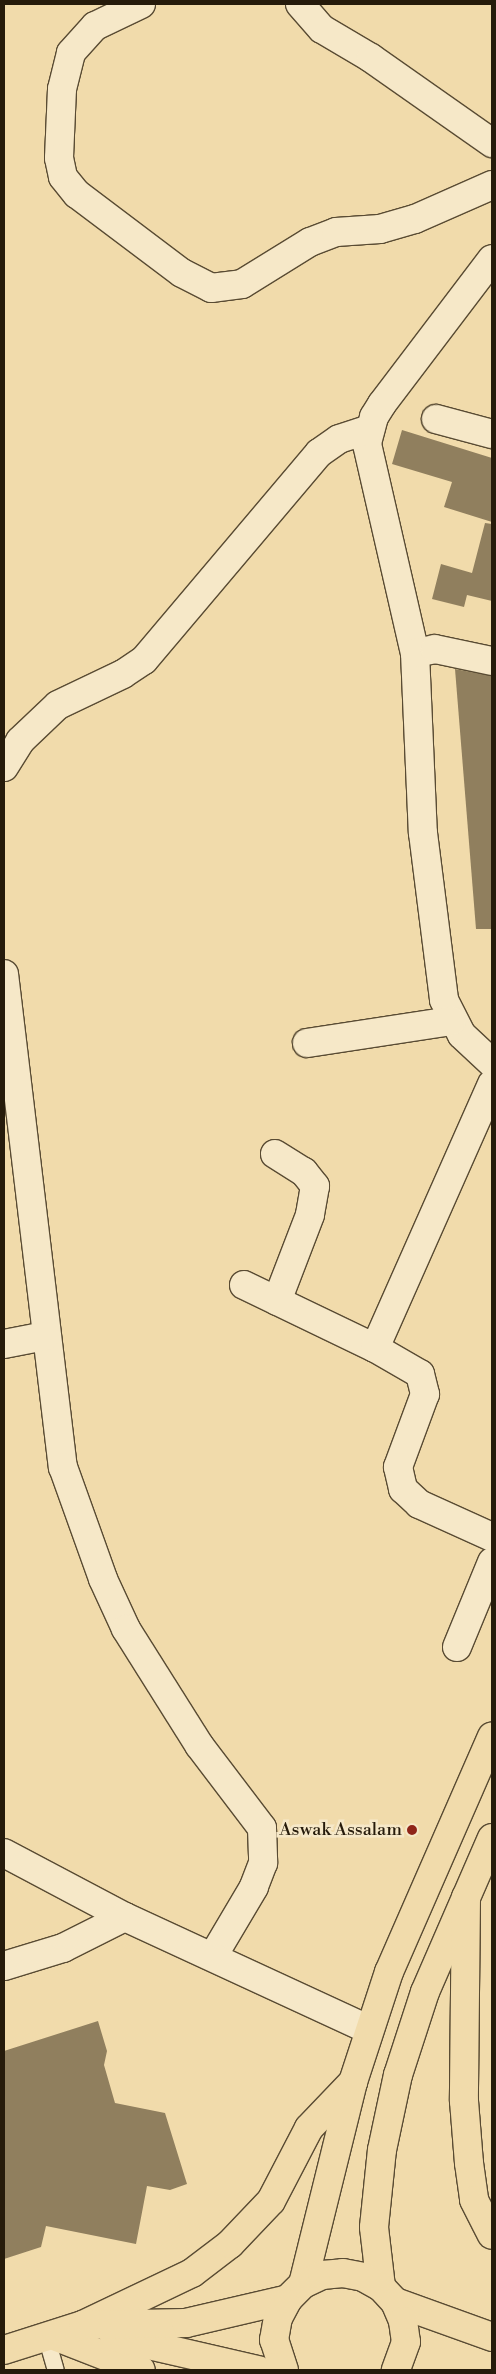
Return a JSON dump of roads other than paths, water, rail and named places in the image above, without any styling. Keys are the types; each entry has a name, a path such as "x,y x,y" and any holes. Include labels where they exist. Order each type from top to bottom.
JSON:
{"main road":[{"path":"284,2370 274,2340 278,2318 296,2292 369,2030 412,1915 492,1736"},
{"path":"396,2370 406,2342 403,2321 388,2295 374,2227 382,2150 398,2075 412,2025 492,1838"},
{"path":"466,1897 464,2101 474,2200 492,2235"},
{"path":"4,2350 62,2332 192,2273 230,2244 272,2201 309,2128 353,2082"},
{"path":"62,2332 186,2323 296,2292 322,2275 343,2273 363,2277 388,2295 492,2337"},
{"path":"62,2332 141,2370"},
{"path":"62,2332 131,2338 258,2370"}],"street":[{"path":"141,4 95,26 71,53 62,89 60,158 63,178 98,210 182,272 211,288 242,284 310,242 336,232 380,229 415,220 492,185"},
{"path":"300,4 322,29 377,62 492,143"},
{"path":"492,259 382,404 370,429 367,444 415,653 423,833 444,1000 451,1021 492,1064"},
{"path":"436,419 492,434"},
{"path":"4,767 20,741 58,705 123,674 144,660 319,452 339,439 370,429"},
{"path":"415,653 435,648 492,661"},
{"path":"4,974 45,1336 63,1467 103,1579 159,1685 262,1828 263,1863 254,1887 213,1956"},
{"path":"307,1043 451,1021"},
{"path":"375,1348 492,1084"},
{"path":"275,1154 304,1172 315,1186 310,1215 277,1301"},
{"path":"244,1285 375,1348 415,1370 426,1386 398,1467 403,1489 420,1504 492,1537"},
{"path":"4,1344 45,1336"},
{"path":"456,1647 492,1562"},
{"path":"4,1853 125,1916 369,2030"},
{"path":"4,1966 63,1948 125,1916"}],"lane":[{"path":"56,2370 62,2332"}],"place":[{"name":"Aswak Assalam","path":"412,1830"}]}
